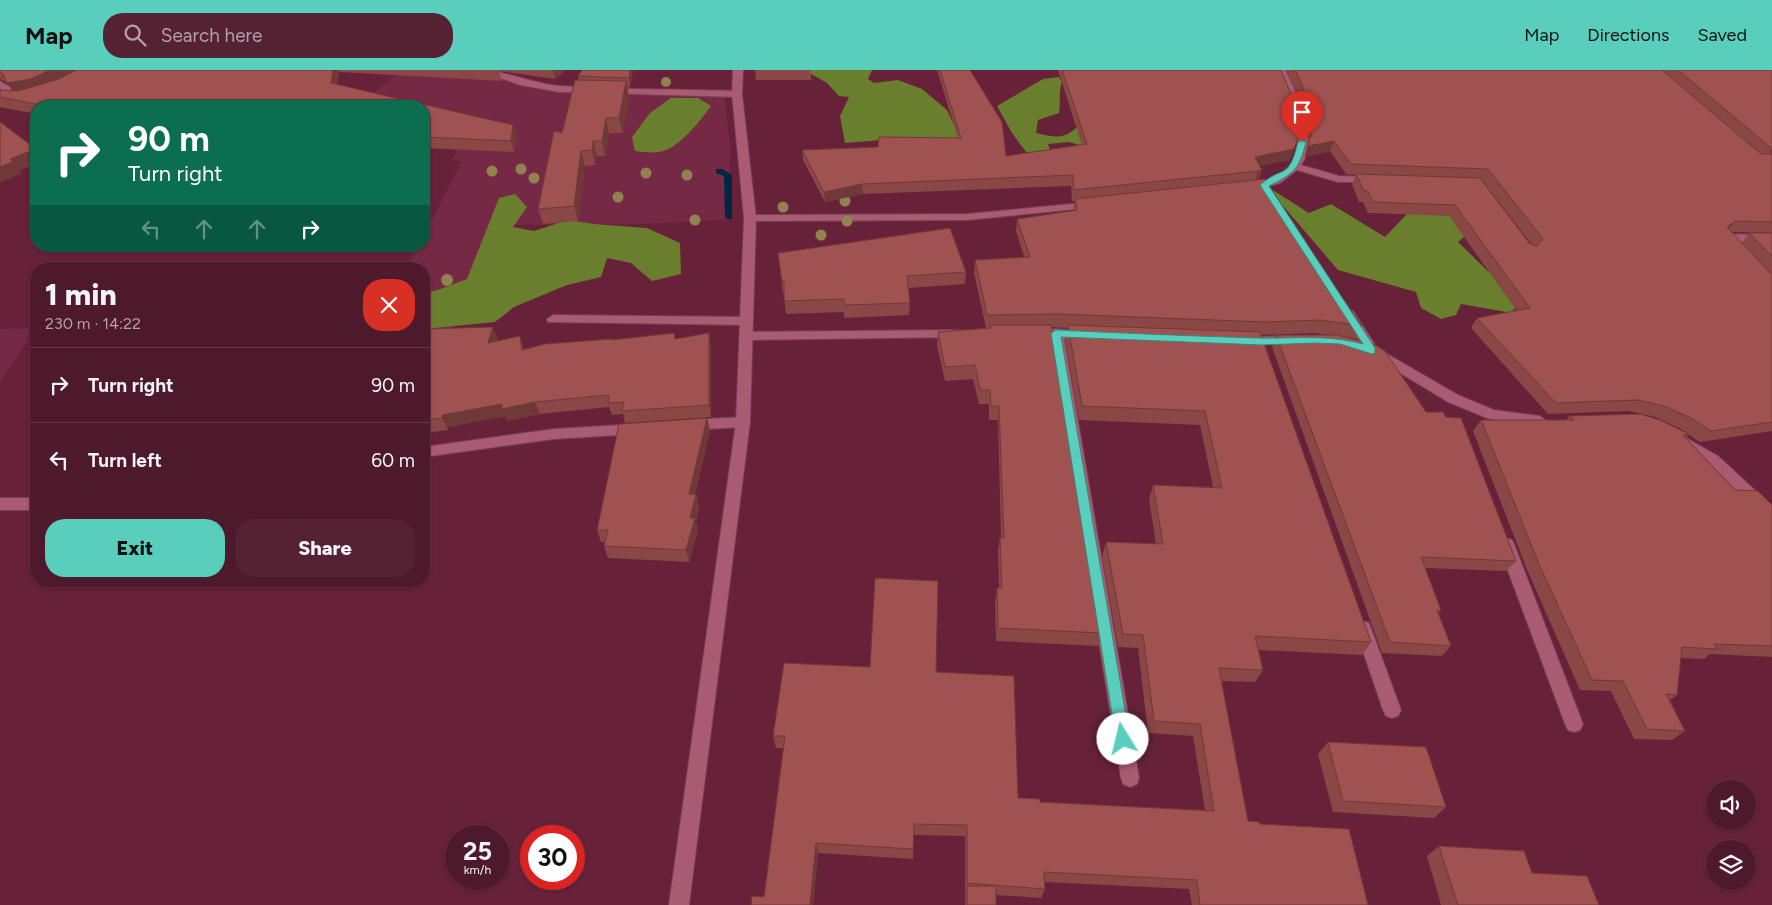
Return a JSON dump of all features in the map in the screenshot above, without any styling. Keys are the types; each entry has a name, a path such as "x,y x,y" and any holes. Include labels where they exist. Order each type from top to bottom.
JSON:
{"street":[{"path":"483,70 523,83 559,89 737,94"},
{"path":"678,905 743,422 750,218 737,94 738,70"},
{"path":"1240,190 1267,189 1290,172 1302,142 1302,126 1297,104 1280,70"},
{"path":"0,84 7,89 8,98 12,100 33,97"},
{"path":"1294,166 1338,179 1386,180"},
{"path":"750,218 967,217 1108,204"},
{"path":"1739,252 1726,238 1772,239"},
{"path":"1340,301 1372,350"},
{"path":"553,319 747,329 966,334"},
{"path":"1056,333 1130,778"},
{"path":"1016,334 1105,335"},
{"path":"1231,340 1306,340"},
{"path":"1261,341 1267,360"},
{"path":"1348,343 1372,350 1451,398 1482,412 1507,419 1557,421"},
{"path":"1451,398 1458,416"},
{"path":"673,426 743,422"},
{"path":"430,451 554,434 653,428"},
{"path":"1666,431 1713,460 1772,515"},
{"path":"0,504 30,504"},
{"path":"1500,528 1574,724"},
{"path":"1359,618 1392,710"}],"shaded area":[{"path":"401,70 484,70 544,85 715,95 725,98 730,148 729,220 646,224 500,225 467,292 453,329 430,329 430,262 410,262 415,252 430,252 430,224 462,161 452,160 459,147 430,113 430,100 365,100"},
{"path":"29,328 27,342 0,382 0,329"}],"green space":[{"path":"804,70 872,70 868,79 874,83 898,80 922,89 947,110 971,160 894,139 845,143 840,116 849,97 839,96 827,83"},
{"path":"1059,77 1062,82 1059,113 1038,120 1036,133 1053,136 1065,135 1075,129 1087,117 1093,149 1069,142 1048,144 1051,152 1029,156 1012,133 997,106 1043,79"},
{"path":"671,98 698,98 711,106 682,140 667,150 659,152 635,151 632,137 650,113"},
{"path":"1418,182 1481,223 1458,242 1497,280 1521,297 1512,313 1461,304 1456,315 1441,319 1421,308 1416,292 1338,270 1265,185 1309,213 1331,204 1385,237 1407,214"},
{"path":"515,194 527,207 513,227 534,231 568,220 647,228 680,243 681,274 652,281 631,263 607,258 601,277 567,285 514,307 495,322 430,328 430,292 467,279 499,198"}],"building":[{"path":"0,70 50,70 31,79 7,83"},
{"path":"76,70 333,70 331,83 405,100 30,100 30,103 0,97 0,90 18,91 59,79"},
{"path":"582,70 630,70 629,78 578,76"},
{"path":"940,70 970,70 1002,122 1006,156 1087,144 1062,70 1281,70 1297,109 1299,136 1294,149 1255,157 1262,170 1258,171 1074,190 1073,175 862,184 824,192 802,150 878,147 879,137 961,138"},
{"path":"1295,70 1662,70 1761,154 1771,154 1770,147 1678,70 1772,70 1772,222 1735,221 1727,227 1772,275 1772,422 1711,431 1691,418 1664,406 1638,400 1556,403 1477,318 1530,308 1455,205 1373,202 1368,191 1364,191 1356,174 1480,178 1530,244 1537,246 1543,239 1488,169 1351,164 1334,141 1308,146 1312,129 1309,105"},
{"path":"575,80 626,81 619,118 606,118 602,141 593,141 592,150 581,151 574,206 538,209 554,131 562,133"},
{"path":"430,106 513,125 511,141 430,137"},
{"path":"0,122 30,144 30,151 10,159 13,162 0,167"},
{"path":"1265,179 1362,326 1321,320 1266,322 1058,314 987,315 975,260 1030,257 1017,219 1077,210 1075,199"},
{"path":"950,228 966,272 907,276 910,303 844,305 844,299 784,301 784,281 782,281 778,253"},
{"path":"1749,233 1772,233 1772,256"},
{"path":"990,325 1051,325 1102,633 998,628 997,588 1002,588 1000,538 1004,538 999,406 991,406 990,390 980,390 975,365 945,367 938,332 991,328"},
{"path":"1068,325 1260,332 1371,642 1255,636 1263,670 1219,668 1248,821 1259,822 1260,824 1349,829 1368,905 1200,905 1197,880 1044,872 1045,889 967,883 967,825 914,824 913,849 816,843 810,905 751,905 752,896 764,897 785,736 773,736 784,663 870,667 875,578 938,581 936,672 1014,676 1018,798 1040,799 1040,802 1214,811 1200,724 1154,721 1143,635 1123,634 1106,542 1163,544 1153,485 1222,488 1205,411 1082,406"},
{"path":"493,327 488,343 520,336 522,350 545,344 611,340 674,333 675,339 709,333 709,405 622,411 624,402 608,403 609,395 535,402 502,409 502,404 442,415 442,418 430,419 430,329"},
{"path":"1276,335 1337,335 1373,344 1385,351 1426,412 1443,412 1446,417 1461,418 1516,561 1421,557 1441,610 1437,610 1451,646 1390,642"},
{"path":"1640,414 1660,420 1689,434 1683,435 1735,490 1758,491 1772,505 1772,646 1714,644 1717,649 1682,647 1677,695 1666,694 1685,731 1647,729 1623,681 1592,680 1538,562 1481,420 1574,420 1569,416"},
{"path":"707,418 689,494 696,494 690,518 695,518 686,550 604,546 608,530 597,530 619,424"},
{"path":"1328,742 1426,747 1446,807 1343,801"},
{"path":"1439,846 1524,851 1532,873 1587,876 1599,905 1458,905"},
{"path":"967,886 996,886 996,905 967,905"}],"waterway":[{"path":"719,171 728,175 729,217"}],"route":[{"path":"1123,739 1056,333 1261,341 1315,339 1340,341 1372,350 1264,185 1290,172 1297,163 1302,142"}]}
